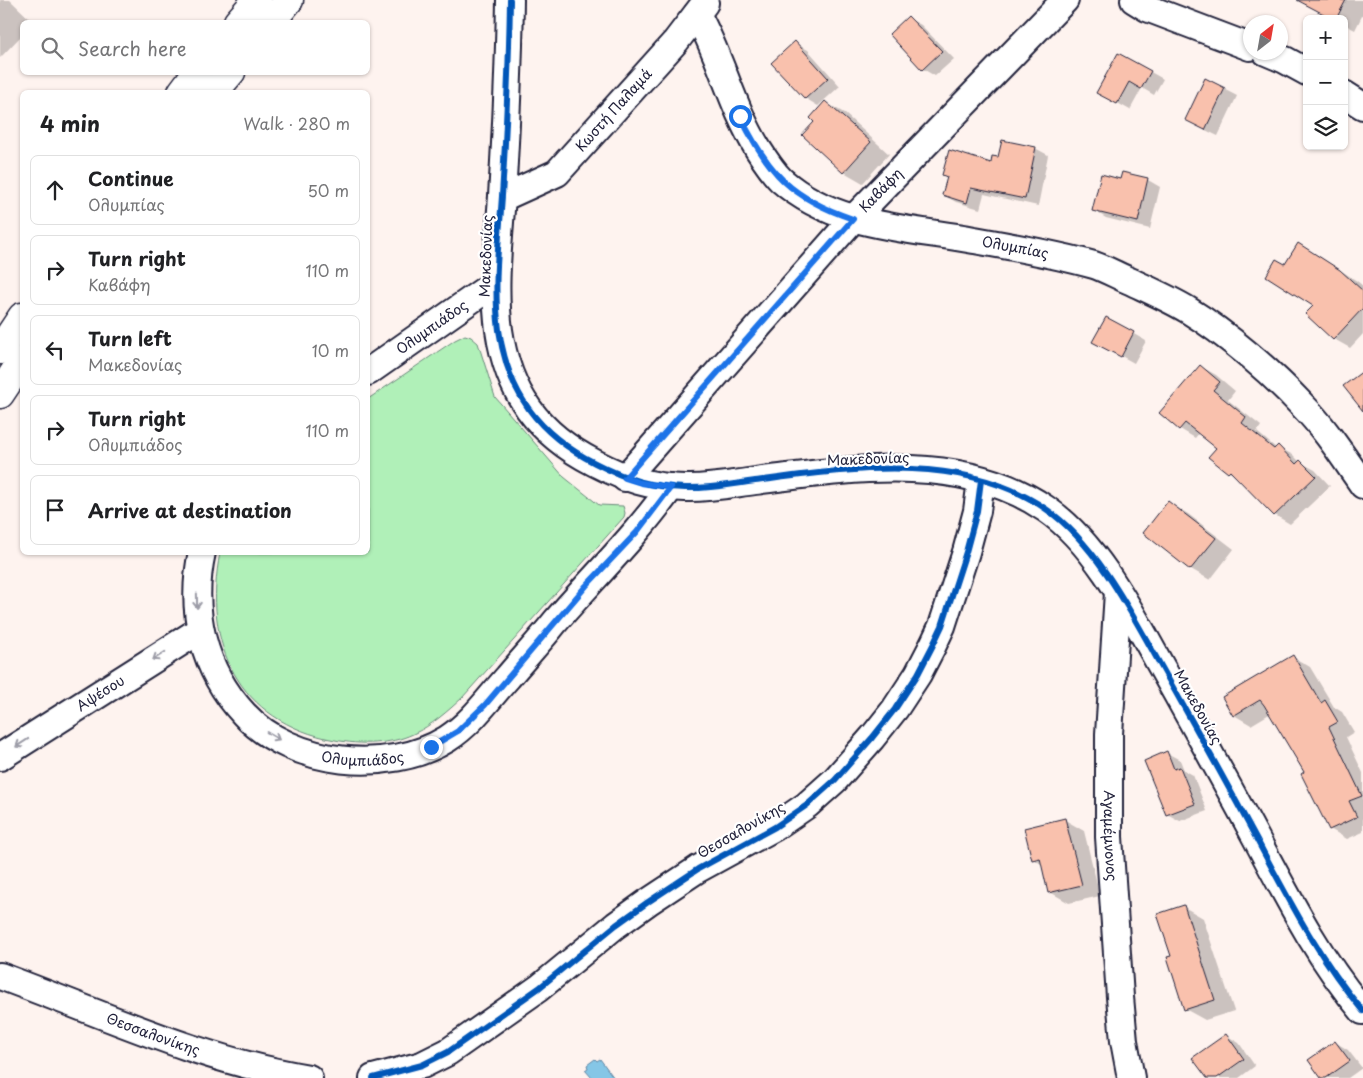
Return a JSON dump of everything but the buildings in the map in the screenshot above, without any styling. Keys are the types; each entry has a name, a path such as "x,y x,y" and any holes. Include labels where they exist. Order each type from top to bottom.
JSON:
{"main road":[{"path":"240,20 257,0"},
{"path":"273,20 289,0"},
{"path":"184,90 195,75"},
{"path":"216,90 228,75"},
{"path":"0,350 20,320"},
{"path":"0,394 20,364"}],"street":[{"name":"Μακεδονίας","path":"510,0 502,198 495,283 499,332 504,352 516,388 534,418 562,444 578,455 625,478 641,483 689,488 882,468 929,471 981,480 1016,491 1049,510 1084,544 1118,592 1139,626 1315,946 1338,981 1363,1011"},
{"name":"Καβάφη","path":"625,478 853,219 1065,0"},
{"path":"1134,0 1147,8 1243,43"},
{"name":"Κωστή Παλαμά","path":"502,198 557,173 670,48 702,7"},
{"name":"Ολυμπίας","path":"702,7 709,40 740,116 767,164 780,179 798,193 820,206 853,219 1032,250 1096,266 1189,310 1225,336 1304,406 1363,485"},
{"path":"1285,60 1303,70"},
{"path":"1348,97 1363,106"},
{"name":"Ολυμπιάδος","path":"370,371 495,283"},
{"name":"Θεσσαλονίκης","path":"373,1078 422,1066 448,1052 539,988 594,942 648,902 698,869 775,827 807,805 835,780 895,709 918,674 933,645 942,626 966,552 977,511 981,480"},
{"name":"Ολυμπιάδος","path":"202,555 197,597 200,630 206,654 227,692 245,716 272,736 289,745 307,751 346,760 381,760 416,754 448,738 472,718 586,586 637,532 671,487"},
{"name":"Αγαμέμνονος","path":"1118,592 1109,734 1110,838 1120,997 1124,1041 1131,1078"},
{"name":"Αψέσου","path":"0,757 200,630"},
{"name":"Θεσσαλονίκης","path":"0,976 149,1034 248,1064 310,1078"}],"green space":[{"path":"465,335 478,343 495,397 564,477 599,505 623,506 624,517 462,698 426,727 404,738 375,743 354,743 335,740 301,731 274,716 251,697 234,674 223,647 217,618 216,586 220,555 370,555 370,398"}],"water":[{"path":"595,1059 597,1061 600,1059 614,1078 592,1078 585,1070 588,1068 587,1065"}],"cycle path":[{"path":"510,0 506,123 497,263 497,313 503,353 510,373 518,392 542,425 575,452 617,474 649,484 703,488 867,469 942,471 978,478 1013,491 1046,509 1064,523 1081,541 1097,560 1125,602 1305,928 1332,970 1363,1011"},
{"path":"373,1078 422,1065 448,1052 539,988 616,925 648,902 698,869 775,827 807,805 835,780 895,709 918,674 933,645 942,626 966,552 977,511 981,480"}],"route":[{"path":"431,747 458,731 485,705 586,586 652,514 671,487 654,486 625,478 853,219 820,206 798,193 780,179 767,164 740,116"}]}
